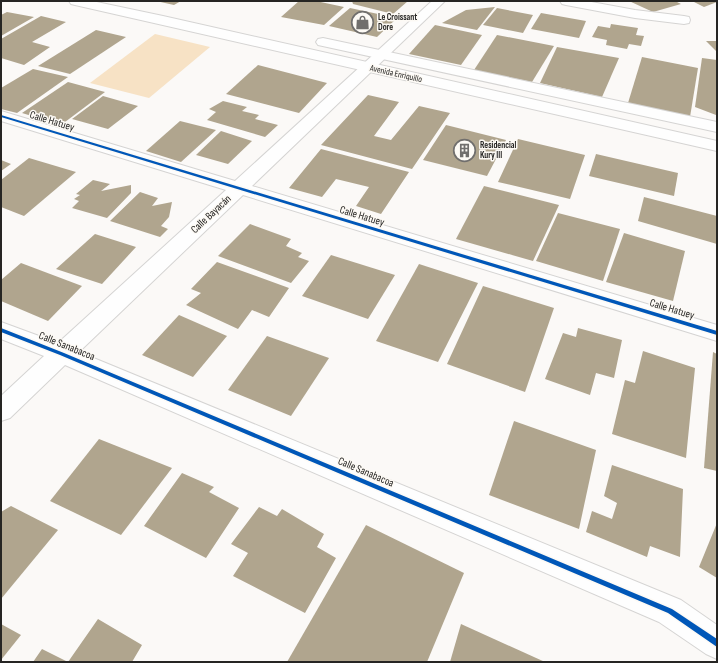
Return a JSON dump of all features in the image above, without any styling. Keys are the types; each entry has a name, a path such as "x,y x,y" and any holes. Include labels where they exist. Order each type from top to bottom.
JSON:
{"street":[{"name":"Avenida Enriquillo","path":"74,1 717,146"},
{"path":"134,1 242,24"},
{"name":"Calle Bayacán","path":"1,411 439,1"},
{"path":"566,1 635,14 684,20"},
{"name":"Avenida Enriquillo","path":"312,40 717,128"},
{"name":"Calle Hatuey","path":"1,116 717,333"},
{"name":"Calle Sanabacoa","path":"1,330 62,354 670,611 717,643"}],"shaded area":[{"path":"155,34 210,47 149,98 90,83"}],"building":[{"path":"156,1 181,1 174,5"},
{"path":"299,1 316,1 344,7 324,25 281,17"},
{"path":"352,1 408,1 393,14 353,4"},
{"path":"629,1 675,1 681,4 653,12"},
{"path":"692,1 717,1 717,2 704,7"},
{"path":"495,7 477,30 442,23 466,10"},
{"name":"Le Croissant Dore","path":"350,8 397,18 377,37 329,26"},
{"path":"497,8 533,15 523,33 483,25"},
{"path":"7,12 34,17 1,36 1,15"},
{"path":"541,13 586,21 579,38 531,29"},
{"path":"41,16 66,22 32,42 50,47 24,65 1,58 1,39"},
{"path":"611,24 638,28 636,35 644,36 641,46 629,44 627,49 606,45 607,40 592,37 598,26 610,28"},
{"path":"435,25 482,35 461,65 409,54"},
{"path":"96,30 126,37 70,74 38,66"},
{"path":"497,35 554,46 532,82 474,70"},
{"path":"706,41 717,41 717,52"},
{"path":"557,47 619,58 602,97 540,83"},
{"path":"642,57 698,68 690,117 628,103"},
{"path":"702,58 717,60 716,115 695,107"},
{"path":"258,65 327,83 299,113 226,94"},
{"path":"33,69 68,77 17,113 1,109 1,88"},
{"path":"68,82 105,92 61,125 22,113"},
{"path":"368,95 399,102 374,136 391,140 419,106 450,113 412,169 321,145"},
{"path":"103,96 138,106 108,129 72,119"},
{"path":"223,101 247,107 242,111 259,115 255,119 278,125 265,137 207,120 216,112 209,109"},
{"path":"180,121 216,130 181,162 146,151"},
{"name":"Residencial Kury III","path":"446,125 506,140 487,176 423,160"},
{"path":"221,131 252,141 228,164 196,155"},
{"path":"518,139 585,155 570,199 498,182"},
{"path":"321,149 409,172 381,214 356,206 369,187 336,179 322,197 289,188"},
{"path":"596,154 678,173 674,196 589,176"},
{"path":"29,158 76,172 24,216 1,207 1,180"},
{"path":"1,160 11,164 1,171"},
{"path":"93,180 110,184 101,191 131,185 131,193 107,218 72,208 79,201 74,199 80,195 76,194"},
{"path":"484,186 559,205 533,261 456,239"},
{"path":"140,192 158,198 152,206 172,202 169,217 161,226 168,229 160,237 110,221"},
{"path":"644,197 717,216 717,244 638,221"},
{"path":"558,213 620,229 603,281 536,261"},
{"path":"250,224 291,239 286,246 302,253 298,257 309,261 291,283 218,256"},
{"path":"624,233 685,251 673,301 606,282"},
{"path":"95,234 136,247 102,284 56,269"},
{"path":"331,255 395,275 368,319 302,296"},
{"path":"217,262 289,288 269,317 252,310 238,329 186,305 201,293 191,289"},
{"path":"21,263 82,286 48,321 1,301 1,280"},
{"path":"419,264 478,283 438,362 376,341"},
{"path":"483,286 554,308 525,392 447,364"},
{"path":"179,315 227,336 193,377 142,355"},
{"path":"578,328 622,340 614,378 596,373 590,395 545,379 563,333 576,337"},
{"path":"267,336 329,358 291,416 228,390"},
{"path":"643,351 695,368 686,458 612,434 625,380 635,383"},
{"path":"713,352 717,354 717,471 704,468"},
{"path":"514,421 596,450 579,529 489,495"},
{"path":"99,439 172,468 121,535 50,501"},
{"path":"612,465 683,489 680,557 650,546 647,557 586,532 592,511 612,519 617,503 604,496"},
{"path":"182,473 214,487 209,492 239,508 206,558 144,526"},
{"path":"11,506 58,530 1,599 1,512"},
{"path":"259,507 277,516 282,509 324,534 317,547 336,558 305,613 233,576 248,553 231,544"},
{"path":"717,523 717,578 699,567"},
{"path":"366,525 464,573 427,662 287,662"},
{"path":"98,619 142,645 132,662 68,662"},
{"path":"1,624 21,635 1,660"},
{"path":"461,624 545,662 450,662"},
{"path":"42,649 68,662 33,662"}],"cycle path":[{"path":"1,116 717,333"},
{"path":"1,330 62,354 670,611 717,643"}],"place":[{"name":"Le Croissant Dore","path":"363,22"},
{"name":"Residencial Kury III","path":"465,150"}]}
